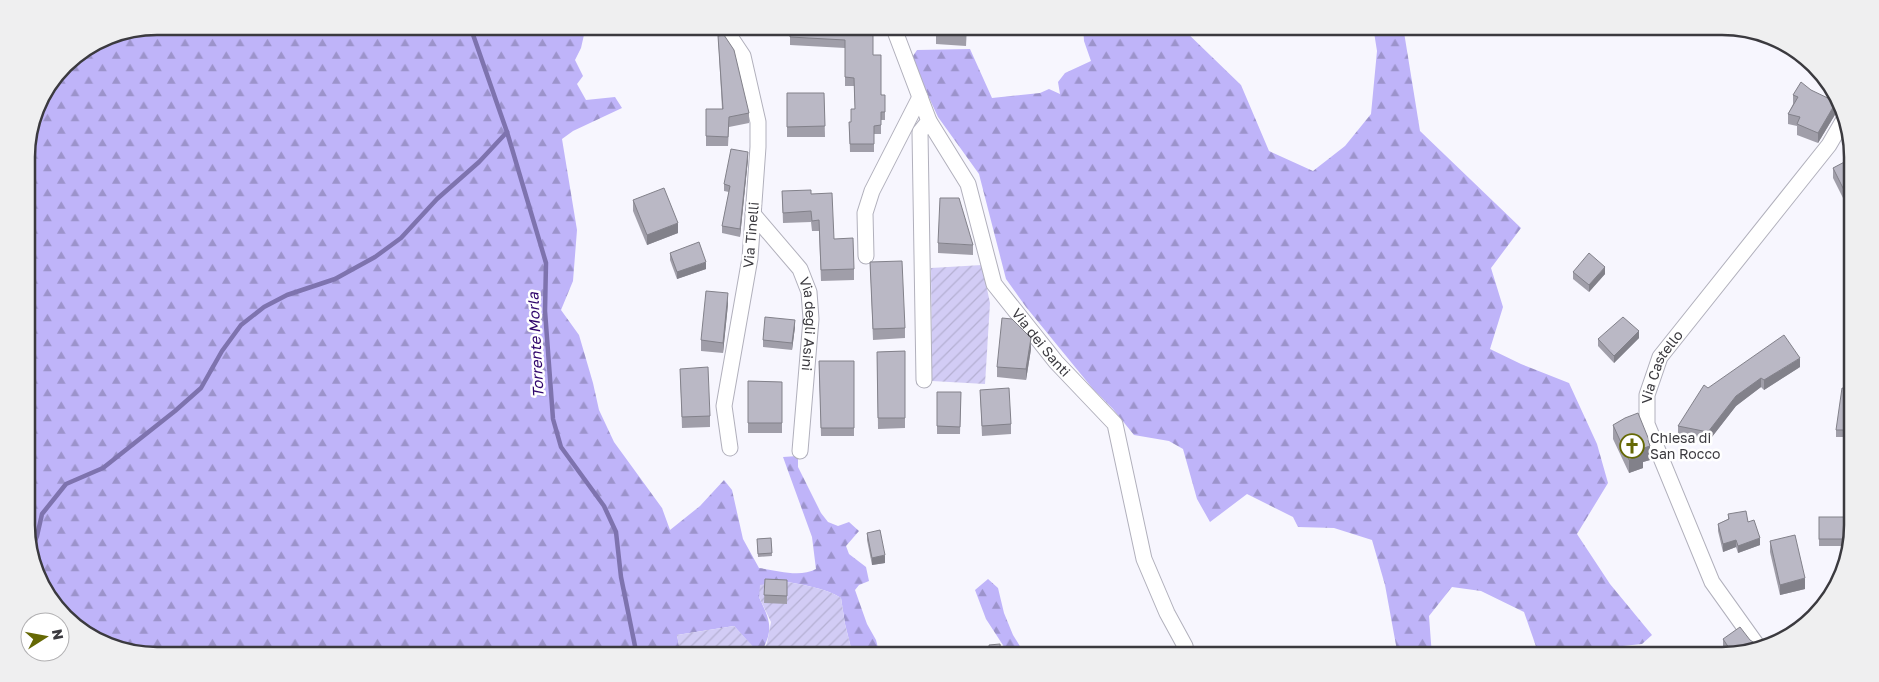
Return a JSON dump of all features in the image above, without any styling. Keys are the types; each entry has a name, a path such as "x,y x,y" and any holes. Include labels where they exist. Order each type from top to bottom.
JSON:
{"street":[{"name":"Via Tinelli","path":"729,35 743,56 758,122 750,258 724,406 730,448"},
{"name":"Via dei Santi","path":"896,35 929,120 968,184 994,284 1056,362 1115,424 1144,558 1167,613 1185,647"},
{"path":"866,256 865,213 872,191 920,97"},
{"path":"924,380 920,132 929,120"},
{"name":"Via Castello","path":"1754,643 1712,582 1647,424 1647,395 1660,357 1829,144 1840,126"},
{"name":"Via degli Asini","path":"753,214 800,268 809,292 811,320 800,451"}],"green space":[{"path":"149,35 584,35 581,48 575,60 583,76 577,84 586,100 615,97 622,108 573,131 562,139 577,230 573,281 561,310 579,335 599,410 614,442 662,508 670,530 700,506 724,480 732,490 743,539 759,568 788,573 809,572 816,569 812,537 783,457 798,456 798,467 821,513 828,522 838,526 849,522 859,531 846,546 849,554 866,567 869,581 859,585 855,590 878,647 851,647 841,598 820,589 781,581 759,597 769,626 769,632 764,647 753,647 734,626 677,635 679,647 157,647 118,641 89,626 77,617 65,605 48,579 41,564 35,533 35,149 41,118 51,96 60,83 77,65 103,48 118,41"},
{"path":"1084,35 1189,35 1241,85 1269,151 1313,171 1345,146 1371,114 1377,51 1374,35 1404,35 1420,131 1521,228 1491,268 1503,307 1490,349 1521,364 1569,383 1597,444 1608,483 1577,534 1610,584 1652,635 1642,644 1613,647 1536,647 1524,612 1481,591 1452,587 1429,616 1431,647 1396,647 1385,585 1372,540 1334,528 1298,527 1293,517 1247,494 1210,522 1197,499 1183,449 1169,441 1134,435 1113,409 1093,389 1026,307 1006,279 979,174 938,117 911,59 917,50 970,49 992,98 1040,93 1049,89 1060,94 1058,82 1065,73 1091,61"},
{"path":"988,579 998,588 1004,613 1020,647 1004,647 986,619 975,590"}],"shaded area":[{"path":"982,265 990,303 985,384 932,381 931,268"},
{"path":"781,581 820,589 841,598 851,647 765,647 771,622 759,597 760,585"},
{"path":"734,626 754,647 679,647 677,635"}],"building":[{"path":"724,35 734,50 749,113 729,117 728,137 706,136 706,109 723,109 718,36"},
{"path":"790,35 873,35 873,55 881,55 881,95 885,95 885,112 881,112 881,125 874,126 874,144 850,144 849,122 851,122 851,109 855,109 854,78 845,77 845,40 790,37"},
{"path":"1801,82 1811,90 1828,98 1833,107 1818,133 1797,124 1800,117 1788,114 1798,97 1793,95"},
{"path":"787,93 824,93 825,126 787,127"},
{"path":"731,149 748,152 740,229 722,226 730,186 724,184"},
{"path":"1844,162 1844,190 1833,168"},
{"path":"664,188 678,223 647,235 633,200"},
{"path":"811,190 811,194 832,193 834,239 853,238 854,269 821,270 819,220 812,221 811,211 783,213 782,191"},
{"path":"940,198 959,198 973,245 938,243"},
{"path":"699,242 706,262 677,272 670,253"},
{"path":"1589,253 1605,267 1589,285 1573,272"},
{"path":"902,261 905,328 873,329 870,262"},
{"path":"706,291 728,293 723,343 701,340"},
{"path":"765,317 795,320 792,343 763,340"},
{"path":"1623,317 1639,331 1614,356 1598,339"},
{"path":"1002,318 1012,319 1031,338 1026,369 997,367"},
{"path":"1784,335 1800,358 1764,380 1761,378 1736,396 1708,432 1678,426 1704,385 1708,388"},
{"path":"905,351 905,418 878,418 877,352"},
{"path":"819,361 854,361 854,428 821,428"},
{"path":"708,367 710,416 682,417 680,369"},
{"path":"748,381 782,382 782,423 748,423"},
{"path":"1009,388 1011,424 982,426 980,390"},
{"path":"1842,388 1844,388 1844,430 1836,430"},
{"path":"937,392 961,392 960,427 937,426"},
{"path":"1638,413 1650,446 1641,449 1643,454 1629,460 1613,425"},
{"path":"1746,511 1748,522 1754,520 1760,538 1738,546 1736,540 1723,544 1718,524 1729,519 1728,514"},
{"path":"1819,517 1844,517 1843,539 1819,539"},
{"path":"880,530 885,555 872,558 867,533"},
{"path":"1795,535 1805,578 1780,585 1770,541"},
{"path":"771,538 772,553 758,554 757,539"},
{"path":"765,579 787,580 787,596 764,595"},
{"path":"1740,627 1754,643 1728,647 1723,639"},
{"path":"1000,644 1000,647 989,647 989,645"}],"waterway":[{"name":"Torrente Morla","path":"473,35 507,132 546,263 545,311 553,419 561,447 604,506 616,532 621,577 635,647"},
{"path":"36,539 42,514 66,484 103,468 201,388 222,351 241,325 264,307 287,295 335,279 375,257 401,238 437,199 479,162 507,132"}],"place":[{"name":"Chiesa di San Rocco","path":"1632,446"}]}
